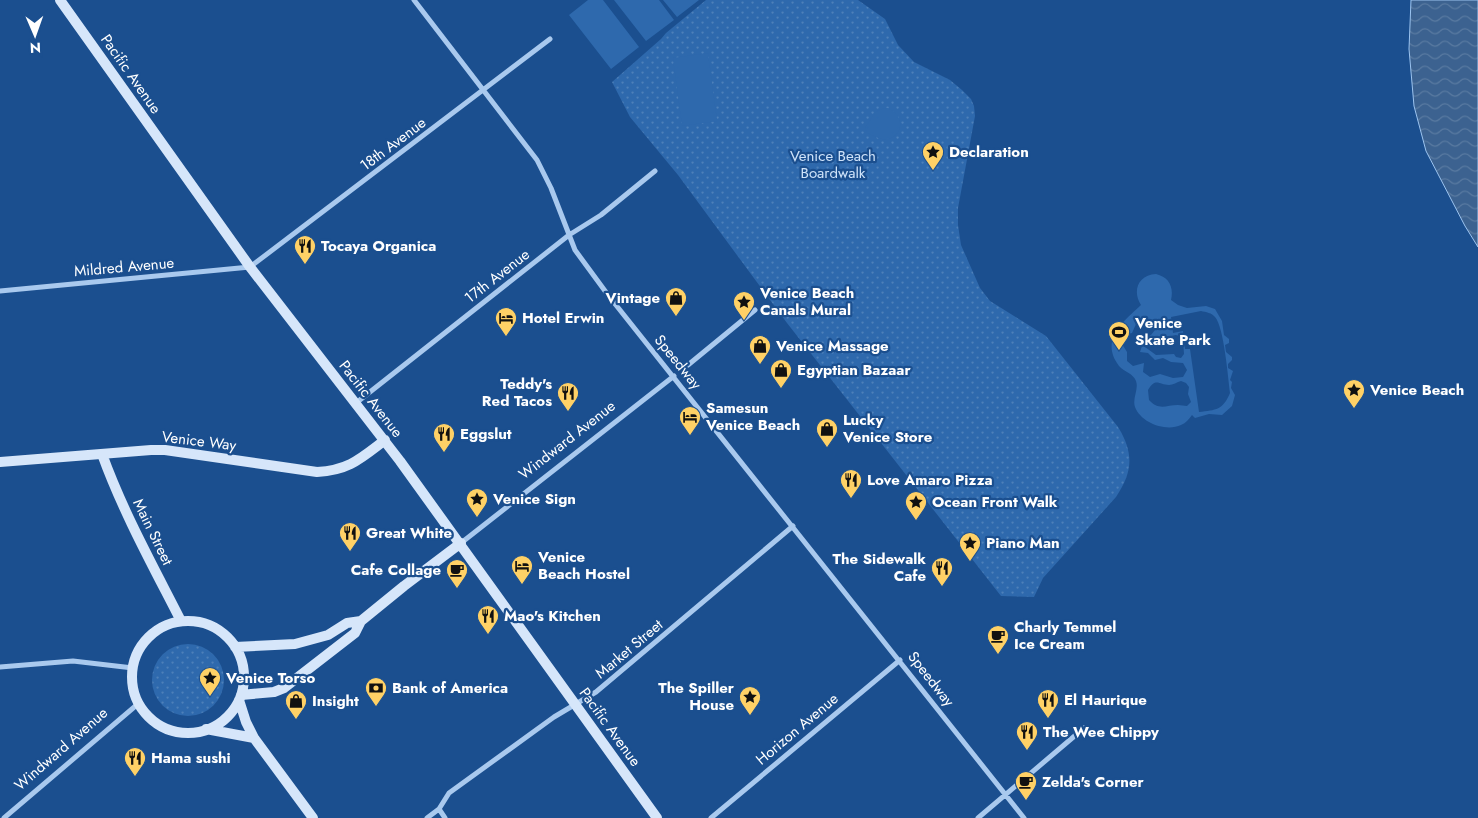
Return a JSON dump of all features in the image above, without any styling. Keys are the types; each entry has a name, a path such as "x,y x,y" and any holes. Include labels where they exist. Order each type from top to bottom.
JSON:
{"street":[{"name":"Pacific Avenue","path":"60,0 250,267 385,440 461,543 657,818"},
{"name":"Speedway","path":"414,0 537,160 551,188 575,250 586,265 1024,818"},
{"name":"18th Avenue","path":"250,267 550,39"},
{"name":"17th Avenue","path":"356,403 569,235 601,215 655,171"},
{"name":"Mildred Avenue","path":"0,291 250,267"},
{"path":"688,365 755,310"},
{"name":"Windward Avenue","path":"240,697 274,692 284,688 355,633 361,621 427,568 674,376"},
{"name":"Venice Way","path":"0,462 165,450 322,472 349,466 385,440"},
{"name":"Main Street","path":"102,454 134,530 181,621"},
{"name":"Market Street","path":"427,818 439,809 449,793 554,717 596,692 793,526"},
{"path":"240,697 227,717 213,726 197,731 180,732 164,727 145,712 138,703 133,688 133,668 138,651 149,637 164,626 181,621 193,621 215,628 225,635 235,647 244,671 240,697 246,722 254,738 312,818"},
{"name":"Windward Avenue","path":"235,647 295,644 328,635 346,623 361,621"},
{"name":"Horizon Avenue","path":"711,818 900,660"},
{"path":"0,667 73,661 133,668"},
{"name":"Windward Avenue","path":"4,818 138,703"},
{"path":"978,818 1084,728"},
{"path":"205,729 254,738"},
{"path":"439,809 445,818"}],"green space":[{"path":"588,0 603,0 639,47 611,69 569,15"},
{"path":"614,0 659,0 674,20 646,41"},
{"path":"663,0 699,0 677,17"},
{"name":"Venice Beach Boardwalk","path":"706,0 858,0 885,19 898,45 914,62 950,80 971,99 975,116 958,208 958,225 961,245 980,288 990,301 1046,336 1118,427 1127,445 1129,454 1128,471 1122,488 1043,578 1034,597 1001,596 787,323 678,175 630,117 612,82"},
{"path":"708,53 717,121 682,126 673,58"},
{"path":"887,108 894,111 898,116 900,127 898,132 889,139 882,139 867,133 865,128 873,115"},
{"name":"Venice Skate Park","path":"1160,275 1170,283 1172,291 1171,300 1178,305 1187,308 1206,306 1215,309 1222,321 1224,335 1229,339 1229,343 1225,345 1226,352 1232,357 1228,368 1233,371 1230,380 1232,382 1231,388 1235,395 1232,406 1222,415 1209,414 1195,418 1192,415 1183,424 1175,427 1161,427 1148,422 1138,413 1134,400 1137,388 1136,381 1133,376 1119,366 1112,348 1113,339 1121,324 1141,305 1137,294 1138,285 1145,277","holes":["1201,311 1215,317 1223,341 1230,393 1222,406 1210,411 1199,412 1190,349 1185,349 1183,331 1173,333 1171,317","1147,321 1153,323 1155,330 1151,335 1141,336 1143,343 1140,352 1148,353 1155,360 1163,358 1171,362 1183,363 1187,370 1183,377 1173,378 1160,374 1150,377 1143,372 1144,363 1133,366 1127,361 1127,352 1122,344 1123,337 1132,333 1136,324","1179,336 1183,340 1184,354 1181,358 1176,357 1174,354 1156,355 1145,347 1145,342","1181,381 1189,387 1188,394 1191,402 1187,406 1163,407 1149,400 1148,390 1153,384 1172,385"]},
{"path":"188,644 202,647 214,654 221,666 224,680 221,694 214,706 202,713 188,716 174,713 162,706 155,694 152,680 155,666 162,654 174,647"}],"water":[{"path":"1411,0 1478,0 1478,247 1426,151 1414,106 1409,49"}],"place":[{"name":"Declaration","path":"933,171"},
{"name":"Tocaya Organica","path":"305,265"},
{"name":"Vintage","path":"676,317"},
{"name":"Venice Beach Canals Mural","path":"744,321"},
{"name":"Hotel Erwin","path":"506,337"},
{"name":"Venice Skate Park","path":"1119,351"},
{"name":"Venice Massage","path":"760,365"},
{"name":"Egyptian Bazaar","path":"781,389"},
{"name":"Venice Beach","path":"1354,409"},
{"name":"Teddy's Red Tacos","path":"568,412"},
{"name":"Samesun Venice Beach","path":"690,436"},
{"name":"Lucky Venice Store","path":"827,448"},
{"name":"Eggslut","path":"444,453"},
{"name":"Love Amaro Pizza","path":"851,499"},
{"name":"Venice Sign","path":"477,518"},
{"name":"Ocean Front Walk","path":"916,521"},
{"name":"Great White","path":"350,552"},
{"name":"Piano Man","path":"970,562"},
{"name":"Venice Beach Hostel","path":"522,585"},
{"name":"The Sidewalk Cafe","path":"942,587"},
{"name":"Cafe Collage","path":"457,589"},
{"name":"Mao's Kitchen","path":"488,635"},
{"name":"Charly Temmel Ice Cream","path":"998,655"},
{"name":"Venice Torso","path":"210,697"},
{"name":"Bank of America","path":"376,707"},
{"name":"The Spiller House","path":"750,716"},
{"name":"El Haurique","path":"1048,719"},
{"name":"Insight","path":"296,720"},
{"name":"The Wee Chippy","path":"1027,751"},
{"name":"Hama sushi","path":"135,777"},
{"name":"Zelda's Corner","path":"1026,801"}]}
